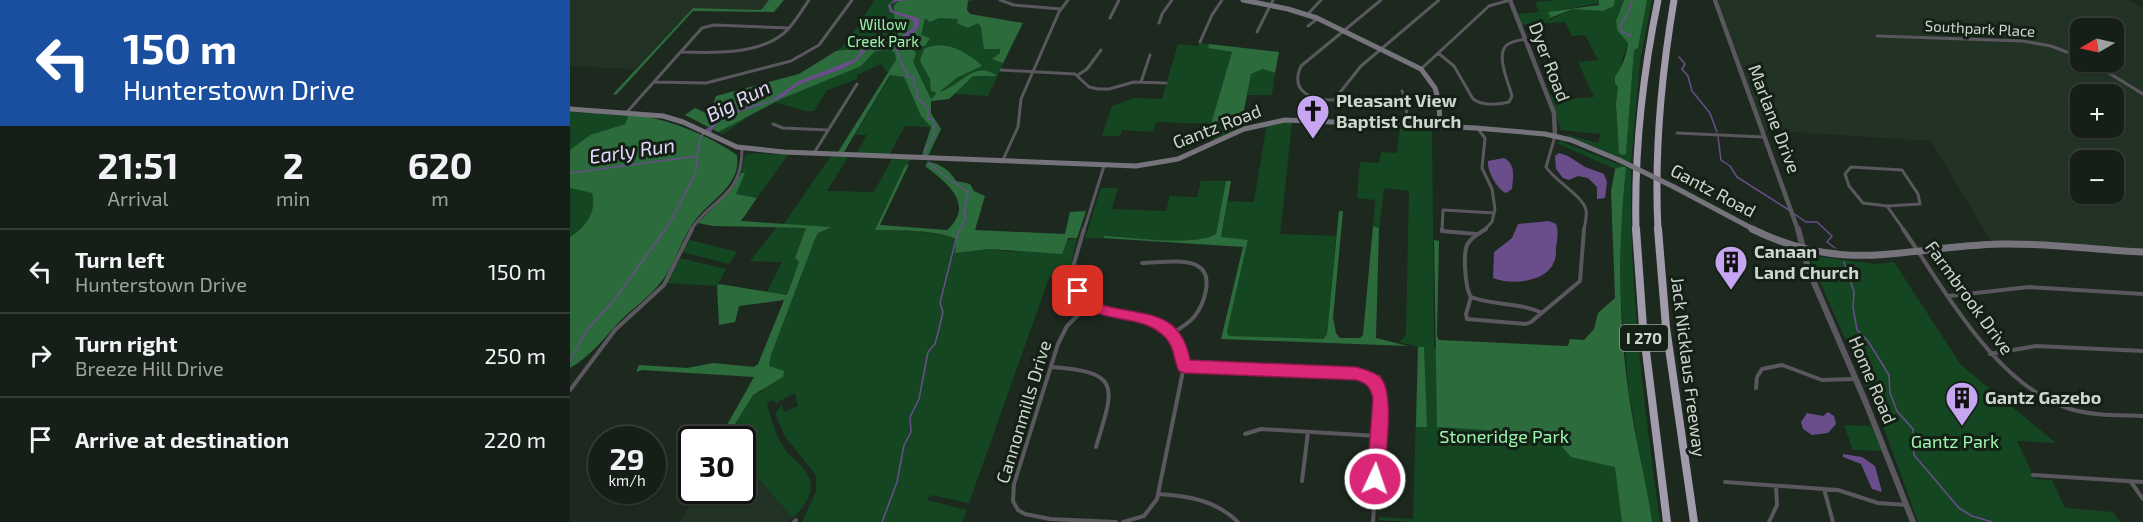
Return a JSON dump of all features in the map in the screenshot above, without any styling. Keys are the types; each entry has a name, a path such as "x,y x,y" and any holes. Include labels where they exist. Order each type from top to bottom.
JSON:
{"highway":[{"name":"Jack Nicklaus Freeway","path":"1658,0 1644,71 1636,177 1638,260 1646,362 1667,522"},
{"name":"Jack Nicklaus Freeway","path":"1674,0 1665,44 1658,107 1656,219 1669,362 1694,522"}],"main road":[{"path":"1243,0 1271,3 1308,14 1421,69 1432,80 1439,95 1440,126"},
{"name":"Gantz Road","path":"570,109 627,112 669,118 742,149 1104,166 1161,163 1192,153 1244,129 1272,122 1301,120 1494,129 1571,140 1619,160 1759,232 1803,249 1854,257 2025,244 2143,252"}],"street":[{"path":"680,52 720,53 768,41 781,35 788,28 809,0"},
{"path":"654,82 706,83 791,62 819,45 852,0"},
{"path":"1000,0 1014,4 1061,9"},
{"path":"1002,162 1018,128 1021,99 1061,9 1068,0"},
{"path":"1110,18 1119,0"},
{"path":"1159,23 1162,14 1172,0"},
{"path":"1200,42 1212,15 1222,0"},
{"path":"1308,14 1321,0"},
{"path":"1381,0 1303,63 1296,75 1298,84 1310,97 1328,101 1339,97 1354,73 1439,0"},
{"path":"1421,69 1489,6 1510,0"},
{"name":"Dyer Road","path":"1510,0 1554,113 1555,136"},
{"name":"Marlane Drive","path":"1715,0 1762,137 1793,213 1803,249"},
{"path":"1257,32 1271,3"},
{"path":"1308,26 1317,18"},
{"path":"627,112 706,24 788,28"},
{"name":"Southpark Place","path":"1877,36 2024,41 2051,46 2070,53"},
{"path":"1509,102 1512,92 1502,53 1509,43 1526,39"},
{"path":"1001,70 1078,75 1087,69 1101,50"},
{"path":"1438,53 1454,66 1475,104 1496,105 1509,102 1513,105"},
{"path":"1141,82 1150,55"},
{"path":"2107,72 2143,94"},
{"path":"1078,75 1089,87 1098,89 1141,82 1166,83"},
{"path":"813,154 857,84"},
{"path":"1402,91 1406,95 1407,102 1406,125"},
{"path":"773,124 783,128 828,130"},
{"path":"1476,128 1483,133 1486,142"},
{"path":"1494,129 1488,134 1482,167 1492,189 1494,213 1491,224 1467,242 1466,291 1471,297 1486,303 1527,306 1542,314"},
{"path":"1677,133 1762,137"},
{"path":"1471,297 1466,314 1467,319 1526,324 1542,314 1580,280 1586,211 1584,204 1555,181 1546,167 1555,136"},
{"path":"570,390 615,330 664,285 693,227 729,192 737,180 742,149"},
{"path":"1104,166 1072,273 1078,291 1089,304 1113,314 1152,320 1171,334 1180,348 1184,366 1158,494 1152,507 1140,520 1123,522"},
{"path":"1872,167 1902,170 1921,202 1917,205 1887,206 1863,203 1849,186 1845,174 1847,169 1872,167"},
{"name":"Farmbrook Drive","path":"1887,206 1989,354 2026,386 2049,401 2071,409 2092,413 2143,416"},
{"path":"1476,234 1442,231 1443,210 1494,213"},
{"name":"Home Road","path":"1803,249 1812,279 1856,379 1913,522"},
{"path":"1142,263 1191,264 1200,267 1205,273 1207,280 1197,314 1171,334"},
{"path":"1949,296 2030,287 2143,294"},
{"name":"Cannonmills Drive","path":"1076,521 1029,516 1019,511 1013,502 1014,484 1051,367 1067,326 1089,304"},
{"path":"1989,354 2036,346 2143,351"},
{"path":"1756,388 1757,377 1762,369 1774,364 1792,366 1822,380 1856,379"},
{"path":"1184,366 1356,373 1376,379 1381,398 1373,522"},
{"path":"1051,367 1093,370 1100,374 1109,385 1110,400 1096,447"},
{"path":"1245,434 1261,429 1378,436"},
{"path":"1302,481 1308,432"},
{"path":"2033,475 2143,482"},
{"path":"2131,481 2143,499"},
{"path":"1725,482 1850,492 1878,503 1907,505"},
{"path":"1769,522 1777,505 1776,486"},
{"path":"1824,489 1833,522"},
{"path":"1158,494 1202,499 1219,506 1238,522"},
{"path":"1076,521 1116,522"}],"shaded area":[{"path":"570,0 769,0 761,10 693,8 634,69 570,66"},
{"path":"894,0 914,0 897,1 890,4 893,11 919,18 918,27 907,38 870,49 848,66 799,85 780,98 732,115 716,125 711,132 703,131 738,109 770,101 799,81 855,59 863,48 896,40 913,28 913,20 890,12 888,5"},
{"path":"1718,0 2128,0 2143,8 2143,249 1992,242 1931,141 1763,130"},
{"path":"1559,153 1604,174 1607,182 1605,198 1597,199 1597,187 1588,178 1578,176 1569,180 1563,178 1556,169 1555,156"},
{"path":"1504,158 1513,171 1512,189 1506,193 1496,184 1488,165 1488,161"},
{"path":"1549,221 1556,224 1558,233 1555,259 1550,269 1536,278 1518,282 1493,278 1494,252 1512,238 1518,224"},
{"path":"1828,412 1834,416 1836,424 1828,433 1812,435 1803,429 1801,422 1807,413 1823,416"},
{"path":"1843,454 1862,457 1875,466 1882,492 1872,489 1861,464 1843,457"},
{"path":"756,477 793,518 788,522 680,522 690,504 756,504"}],"green space":[{"path":"769,0 784,0 774,12 693,11 616,95 613,94 693,8 761,10"},
{"name":"Willow Creek Park","path":"875,0 973,0 968,2 957,17 1022,24 988,96 955,94 949,99 918,103 906,75 889,74 881,64 857,75 857,79 827,90 814,111 805,111 771,101 723,134 706,127 716,96 779,81 823,62 847,40"},
{"path":"899,0 968,0 967,10 970,14 1023,23 1003,63 992,59 1000,53 1000,49 984,49 981,27 978,23 968,28 957,23 958,19 939,18 930,22 925,18 921,35 930,38 925,46 915,46 913,50 916,53 913,62 931,99 937,93 931,91 930,79 920,61 924,49 932,46 947,46 962,51 982,66 958,77 939,92 974,72 989,72 997,76 973,76 949,99 931,101 931,113 941,129 928,156 922,155 931,127 921,116 904,77 890,75 844,152 838,152 896,60 895,53 891,50 875,51 861,66 781,99 718,132 685,115 695,108 710,115 716,96 799,74 836,51 855,49 897,34 902,26 894,18 894,6"},
{"path":"1599,0 1600,3 1549,12 1549,20 1573,9 1603,11 1614,6 1615,0 1624,0 1616,21 1617,30 1625,36 1628,43 1622,60 1616,104 1619,152 1622,155 1626,154 1634,49 1638,48 1647,0 1652,0 1640,62 1631,163 1564,134 1598,143 1601,134 1561,130 1549,91 1555,100 1594,97 1578,62 1598,60 1585,35 1572,36 1565,22 1522,25 1517,14 1539,12 1535,2"},
{"path":"1599,0 1615,0 1614,6 1603,11 1573,9 1547,19 1550,16 1548,12 1599,5"},
{"path":"1624,0 1647,0 1638,48 1634,50 1626,154 1622,155 1619,153 1616,104 1618,87 1615,83 1615,76 1624,61 1628,43 1617,30 1616,21"},
{"path":"1199,43 1209,44 1208,48 1232,52 1211,124 1156,122 1153,132 1122,130 1120,136 1102,136 1112,106 1134,98 1162,99 1178,44 1197,46"},
{"path":"1209,44 1279,52 1275,73 1263,69 1251,74 1241,126 1237,126 1238,116 1219,119 1217,124 1211,124 1232,52 1208,48"},
{"path":"1263,69 1275,73 1272,95 1247,95 1251,74"},
{"path":"891,75 904,77 921,116 931,127 905,126 889,155 856,154 867,135 855,135"},
{"path":"570,112 629,114 625,124 590,135 570,150"},
{"path":"629,114 672,123 712,140 737,155 737,166 730,184 700,214 690,228 661,282 591,352 570,368 570,237 581,229 589,218 593,200 592,193 570,188 570,150 590,135 625,124"},
{"path":"1238,116 1237,126 1241,126 1240,129 1212,142 1219,119"},
{"path":"1292,123 1280,234 1336,236 1327,334 1323,339 1229,337 1227,332 1248,241 1221,237 1228,201 1254,202 1267,124"},
{"name":"Stoneridge Park","path":"1400,126 1432,128 1434,348 1606,358 1642,522 1379,520 1379,517 1413,519 1418,347 1399,342 1406,334 1409,191 1384,188 1379,228 1373,226 1375,200 1357,198 1360,162 1379,163 1381,152 1397,153"},
{"path":"1560,141 1631,169 1635,302 1643,390 1660,522 1652,522 1629,394 1621,300 1621,167 1615,169 1556,143"},
{"path":"753,153 788,155 757,198 735,194 744,174 741,173 745,155"},
{"path":"831,156 848,157 827,191 874,192 892,159 911,159 875,230 946,236 956,239 955,253 989,249 1013,252 1077,238 1069,273 1049,278 969,503 930,495 927,500 967,510 962,522 802,522 816,492 816,475 786,438 775,414 782,405 784,412 798,406 795,393 776,403 772,400 767,403 782,446 804,469 809,478 811,485 809,497 793,518 756,476 756,426 734,426 753,395 763,391 771,355 815,239 818,233 832,227 783,225"},
{"path":"928,162 940,165 956,181 970,184 974,191 985,196 975,230 1065,234 1070,212 1086,211 1077,238 1068,238 1062,254 989,249 955,253 956,239 947,236 916,231 875,230 905,166 909,164 880,225 947,230 955,220 959,211 955,194 925,166"},
{"path":"1626,167 1621,252 1621,310 1625,367 1631,412 1652,522 1622,522 1615,467 1571,457 1551,434 1437,427 1434,240 1439,241 1437,336 1439,340 1568,346 1570,339 1584,340 1594,329 1598,313 1615,298 1611,192 1615,169"},
{"path":"741,173 745,173 736,194 757,198 741,221 832,227 818,233 815,239 771,355 769,366 784,371 783,377 753,395 734,426 726,426 754,377 642,370 636,372 639,365 687,368 713,363 754,367 758,364 784,300 739,306 735,322 719,325 717,286 719,284 787,295 799,262 795,258 806,228 713,226 698,223 733,187"},
{"path":"1201,181 1226,181 1216,234 1205,238 1178,241 1104,236 1103,238 1085,238 1101,188 1118,188 1112,209 1166,211 1170,196 1197,197"},
{"path":"1226,181 1231,181 1221,237 1248,240 1227,332 1229,336 1323,339 1327,334 1339,211 1343,211 1333,318 1336,333 1340,338 1360,338 1363,335 1373,226 1379,228 1376,338 1408,346 1221,339 1243,247 1103,238 1104,236 1178,241 1206,238 1216,234"},
{"path":"570,188 592,193 593,206 585,224 570,237"},
{"path":"777,227 806,228 795,258 799,262 787,295 767,292 782,262 750,261"},
{"path":"690,240 737,252 729,264 682,252"},
{"name":"Gantz Park","path":"1814,256 1875,264 1894,262 1961,365 2056,443 2017,441 2035,479 2052,480 2065,508 2113,512 2120,522 1918,522 1884,428 1811,261"},
{"path":"680,258 726,269 717,286 667,283"},
{"path":"1418,347 1424,347 1427,427 1416,427"},
{"path":"1844,425 1871,426 1882,451 1853,450"}],"waterway":[{"path":"1631,36 1623,32 1620,26 1629,12 1632,0"},
{"path":"894,43 904,69 908,73 906,76 914,77 914,86 918,90 916,96 928,108 928,119 933,120 934,132 925,149 926,155"},
{"path":"1679,57 1685,64 1682,69 1688,76 1692,91 1710,113 1717,132"},
{"name":"Big Run","path":"570,361 586,331 615,299 669,224 695,174 700,138 704,133"},
{"path":"1718,137 1721,160 1730,166 1737,177 1789,210"},
{"name":"Early Run","path":"570,173 697,156"},
{"path":"928,162 942,174"},
{"path":"882,522 897,482 904,445 911,432 910,417 919,399 928,352 935,344 938,333 943,312 940,303 957,235 966,218 964,213 968,192 945,176"},
{"path":"1793,213 1806,222 1817,222 1832,236 1827,242 1835,248"},
{"path":"1844,262 1854,292 1853,307 1857,330 1868,341 1889,375 1890,393 1897,411 1913,429 1914,455 1959,508 1972,516 1992,522"}],"place":[{"name":"Pleasant View Baptist Church","path":"1313,140"},
{"name":"Canaan Land Church","path":"1731,291"},
{"name":"Gantz Gazebo","path":"1962,427"}],"route":[{"path":"1078,291 1089,304 1100,310 1141,317 1163,326 1176,340 1184,366 1356,373 1374,381 1379,388 1381,398 1375,479"}]}
